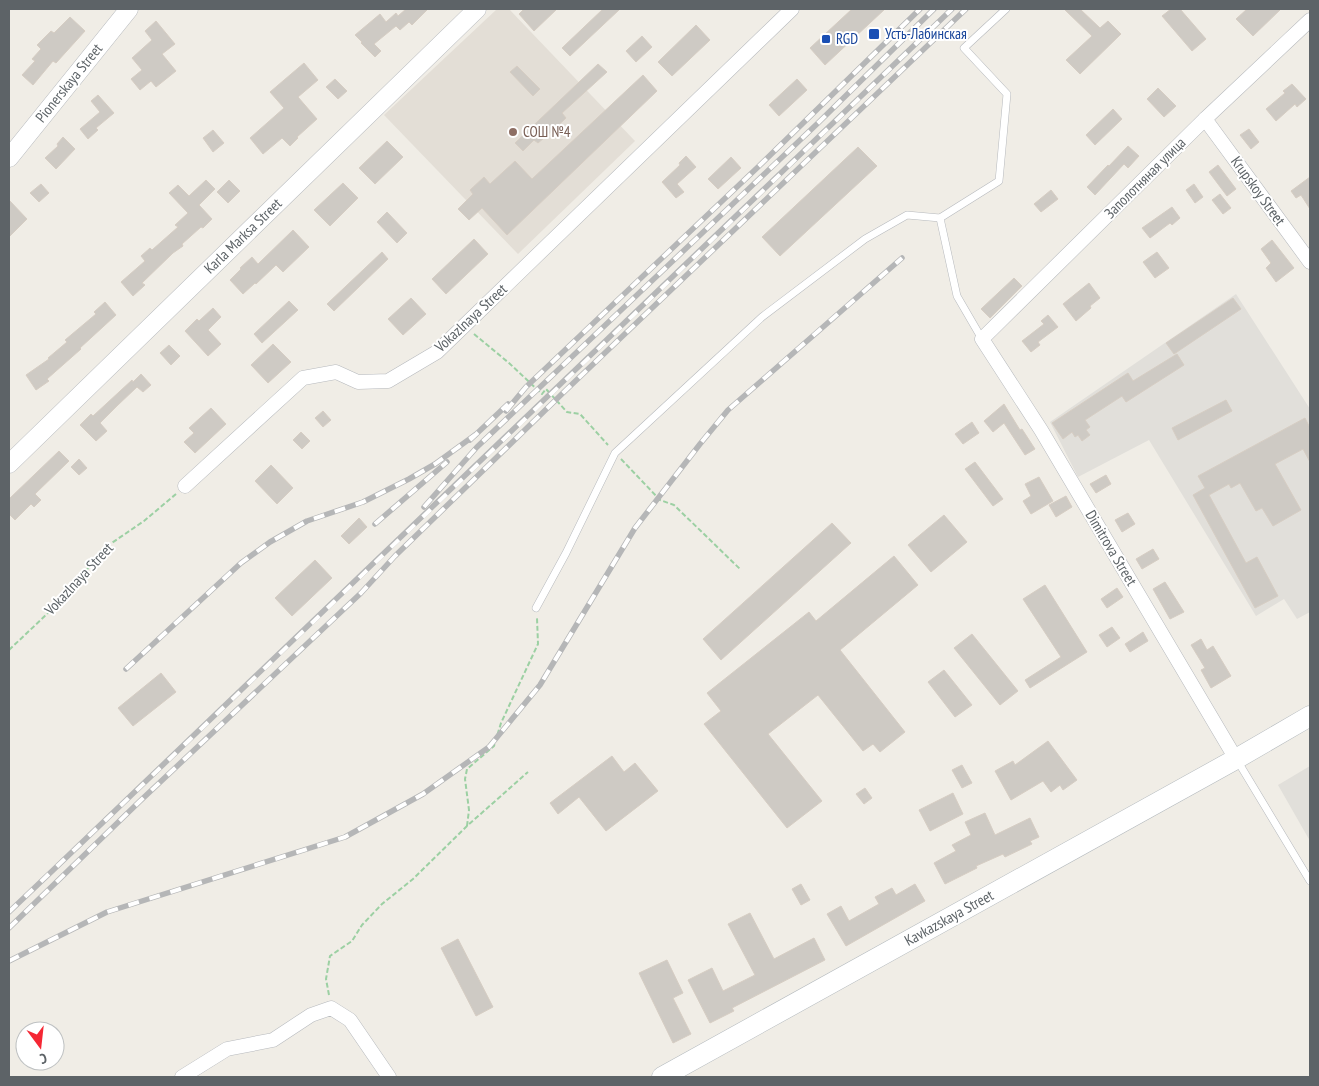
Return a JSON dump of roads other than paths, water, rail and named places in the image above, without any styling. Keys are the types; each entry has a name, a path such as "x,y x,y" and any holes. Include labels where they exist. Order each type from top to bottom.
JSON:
{"main road":[{"name":"Kavkazskaya Street","path":"662,1077 1236,759 1310,716"}],"street":[{"name":"Pionerskaya Street","path":"9,158 129,9"},
{"name":"Karla Marksa Street","path":"9,464 477,9"},
{"name":"Vokazlnaya Street","path":"185,486 303,378 336,372 358,382 388,381 437,352 792,9"},
{"name":"Заполотняная улица","path":"982,338 1205,119 1310,20"},
{"name":"Krupskoy Street","path":"1205,119 1310,262"},
{"name":"Dimitrova Street","path":"982,338 1041,430 1236,759"},
{"path":"182,1077 227,1050 272,1040 310,1015 331,1008 350,1020 389,1077"}],"lane":[{"path":"536,608 566,553 615,453 762,317 865,239 907,215 940,218 999,181 1007,94 964,48 1006,9"},
{"path":"940,218 957,296 982,338"},
{"path":"1236,759 1310,881"}],"railway":[{"path":"506,411 526,387 758,167 920,9"},
{"path":"424,507 477,447 818,123 934,9"},
{"path":"9,912 952,9"},
{"path":"9,928 139,802 361,593 395,556 566,390 966,9"},
{"path":"9,961 107,912 345,837 423,794 489,747 540,685 635,528 728,410 902,258"},
{"path":"470,440 508,404"},
{"path":"126,669 241,563 270,542 307,521 363,502 409,479 435,464 475,435"},
{"path":"375,524 447,462"}],"place":[{"name":"Усть-Лабинская","path":"874,34"},
{"name":"RGD","path":"826,39"},
{"name":"СОШ №4","path":"513,132"}]}
